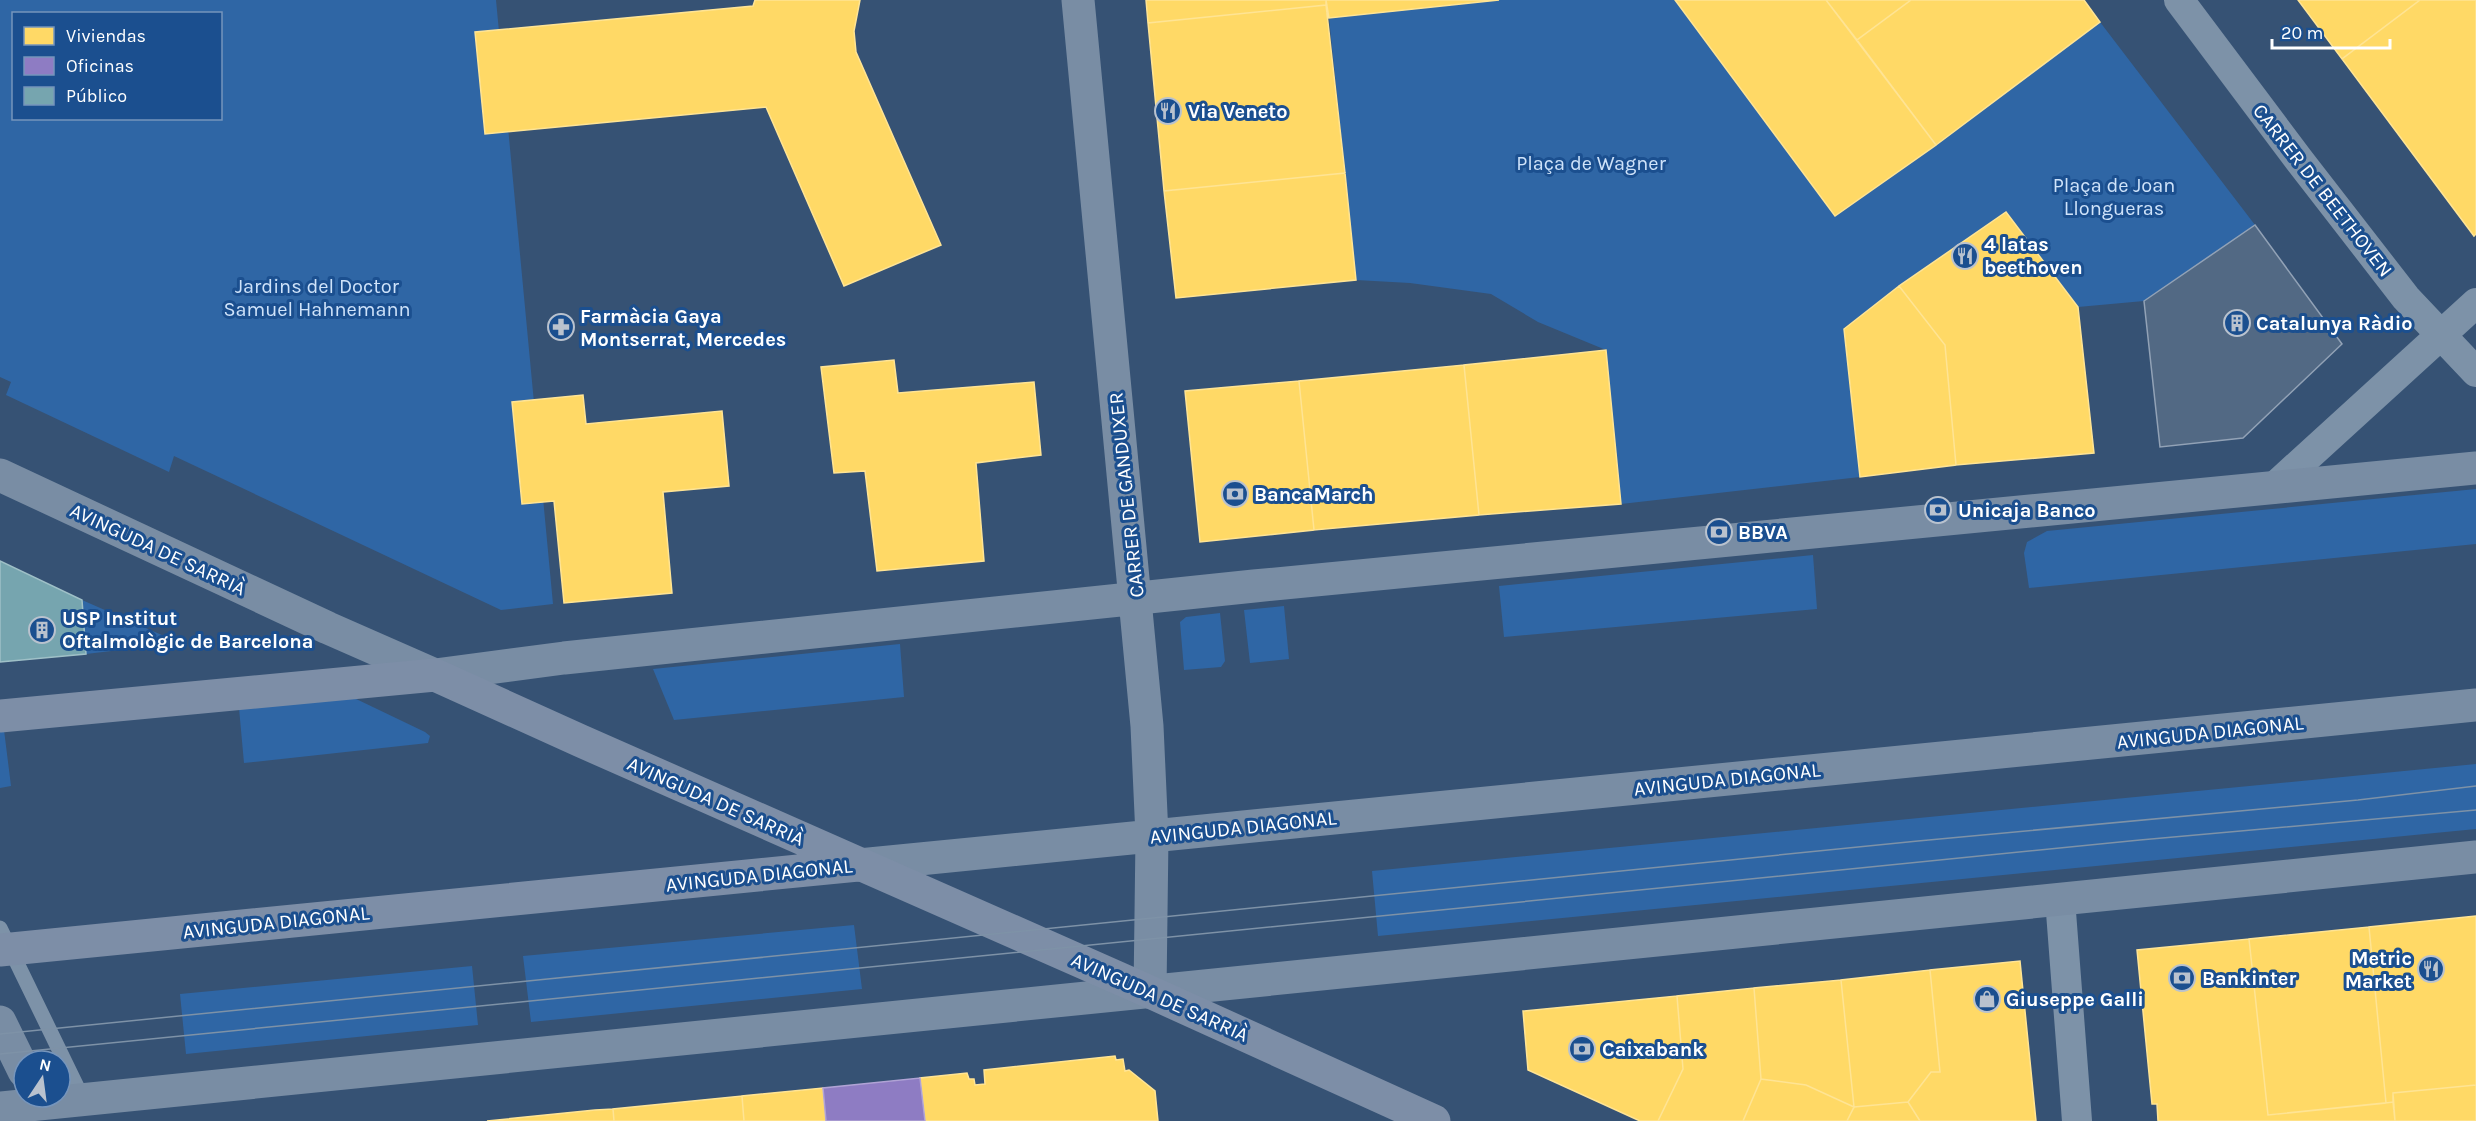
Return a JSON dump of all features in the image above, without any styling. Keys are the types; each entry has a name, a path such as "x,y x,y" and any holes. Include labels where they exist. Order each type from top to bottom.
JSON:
{"main road":[{"name":"CARRER DE GANDUXER","path":"1078,0 1147,726 1152,836 1150,992"},
{"path":"0,716 435,675 564,658 1136,598 2476,468"},
{"name":"AVINGUDA DE SARRIÀ","path":"0,475 328,628 1150,992 1434,1121"},
{"name":"AVINGUDA DIAGONAL","path":"3,942 859,865 2476,705"},
{"path":"72,1103 2476,857"},
{"path":"0,1022 13,1049"}],"street":[{"name":"CARRER DE BEETHOVEN","path":"2179,0 2398,288 2476,372"},
{"path":"2272,489 2476,303"},
{"path":"2061,899 2077,1121"}],"lane":[{"name":"AVINGUDA DIAGONAL","path":"3,942 84,1101"}],"green space":[{"name":"Jardins del Doctor Samuel Hahnemann","path":"0,0 496,0 553,604 501,610 174,456 169,472 6,395 11,382 0,377"},
{"name":"Plaça de Wagner","path":"1499,0 1675,0 1835,216 1936,145 2100,22 2255,225 2144,301 2078,307 2006,212 1844,328 1860,477 1621,504 1606,350 1538,322 1491,294 1410,283 1356,280 1329,18"},
{"path":"2476,489 2476,544 2029,588 2024,553 2027,542 2047,531"},
{"path":"1813,555 1817,609 1504,637 1499,586"},
{"path":"82,600 180,643 86,654"},
{"path":"1284,606 1289,659 1250,663 1244,610"},
{"path":"1220,613 1225,661 1221,667 1184,670 1180,622 1186,617"},
{"path":"900,644 904,697 674,720 653,669"},
{"path":"352,697 425,732 430,736 428,743 244,763 239,708"},
{"path":"0,730 4,730 11,786 0,788"},
{"path":"2476,764 2476,829 1378,936 1372,871"},
{"path":"854,925 862,989 531,1022 523,956"},
{"path":"472,966 478,1025 186,1054 180,994"}],"building: Viviendas":[{"path":"755,0 860,0 854,31 856,52 941,245 844,286 766,107 485,134 475,32 753,6"},
{"path":"1146,0 1326,0 1326,5 1148,23"},
{"path":"1326,0 1499,0 1329,18"},
{"path":"1675,0 1826,0 1936,145 1835,216"},
{"path":"1826,0 1911,0 1857,40"},
{"path":"1911,0 2084,0 2100,22 1936,145 1857,40"},
{"path":"2298,0 2420,0 2342,59"},
{"path":"2420,0 2476,0 2476,234 2474,236 2342,59"},
{"path":"1326,5 1345,173 1164,191 1148,23"},
{"path":"1345,173 1356,280 1176,298 1164,191"},
{"path":"2006,212 2078,307 2094,453 1956,465 1945,345 1899,286"},
{"path":"1899,286 1945,345 1956,465 1860,477 1844,329"},
{"path":"1606,350 1621,504 1479,515 1464,365"},
{"path":"894,360 898,393 1034,382 1041,455 976,463 984,561 877,571 865,471 834,473 821,367"},
{"path":"1464,365 1479,515 1314,530 1299,381"},
{"path":"1299,381 1314,530 1200,542 1185,391"},
{"path":"583,395 586,424 722,411 729,486 663,492 672,593 564,603 554,501 522,504 512,402"},
{"path":"2476,916 2476,1085 2393,1093 2393,1102 2386,1103 2369,927"},
{"path":"2369,927 2386,1103 2268,1115 2249,939"},
{"path":"2249,939 2268,1115 2393,1102 2395,1121 2158,1121 2157,1104 2152,1104 2137,950"},
{"path":"2020,961 2036,1121 1920,1121 1908,1102 1931,1072 1940,1072 1930,970"},
{"path":"1930,970 1940,1072 1931,1072 1908,1102 1854,1107 1841,980"},
{"path":"1841,980 1854,1107 1806,1085 1761,1079 1754,988"},
{"path":"1754,988 1761,1079 1743,1121 1658,1121 1683,1069 1677,996"},
{"path":"1677,996 1683,1069 1658,1121 1640,1121 1528,1070 1523,1011"},
{"path":"1115,1056 1116,1060 1123,1059 1125,1071 1129,1070 1155,1091 1158,1121 925,1121 920,1078 967,1073 969,1079 974,1079 975,1085 985,1084 984,1070"},
{"path":"1761,1079 1806,1085 1854,1107 1847,1121 1743,1121"},
{"path":"2476,1085 2476,1121 2395,1121 2393,1093"},
{"path":"823,1088 826,1121 744,1121 742,1096"},
{"path":"742,1096 744,1121 614,1121 613,1109"},
{"path":"1908,1102 1920,1121 1847,1121 1854,1107"},
{"path":"613,1109 614,1121 487,1121 595,1110"}],"building: Oficinas":[{"path":"920,1078 925,1121 826,1121 823,1088"}],"building: Público":[{"name":"USP Institut Oftalmològic de Barcelona","path":"0,561 82,600 86,654 0,662"}],"building: Otros":[{"name":"Catalunya Ràdio","path":"2255,225 2342,344 2243,438 2160,447 2144,301"}],"tram line":[{"path":"0,1034 1918,841 2358,800 2476,786"},
{"path":"0,1054 2140,840 2476,810"}],"place":[{"name":"Via Veneto","path":"1168,111"},
{"name":"4 latas beethoven","path":"1965,256"},
{"name":"Catalunya Ràdio","path":"2237,323"},
{"name":"Farmàcia Gaya Montserrat, Mercedes","path":"561,327"},
{"name":"BancaMarch","path":"1235,494"},
{"name":"Unicaja Banco","path":"1938,510"},
{"name":"BBVA","path":"1719,532"},
{"name":"USP Institut Oftalmològic de Barcelona","path":"42,630"},
{"name":"Metric Market","path":"2431,969"},
{"name":"Bankinter","path":"2182,978"},
{"name":"Giuseppe Galli","path":"1987,999"},
{"name":"Caixabank","path":"1582,1049"}],"park label":[{"name":"Plaça de Joan Llongueras","path":"2114,196"}]}
